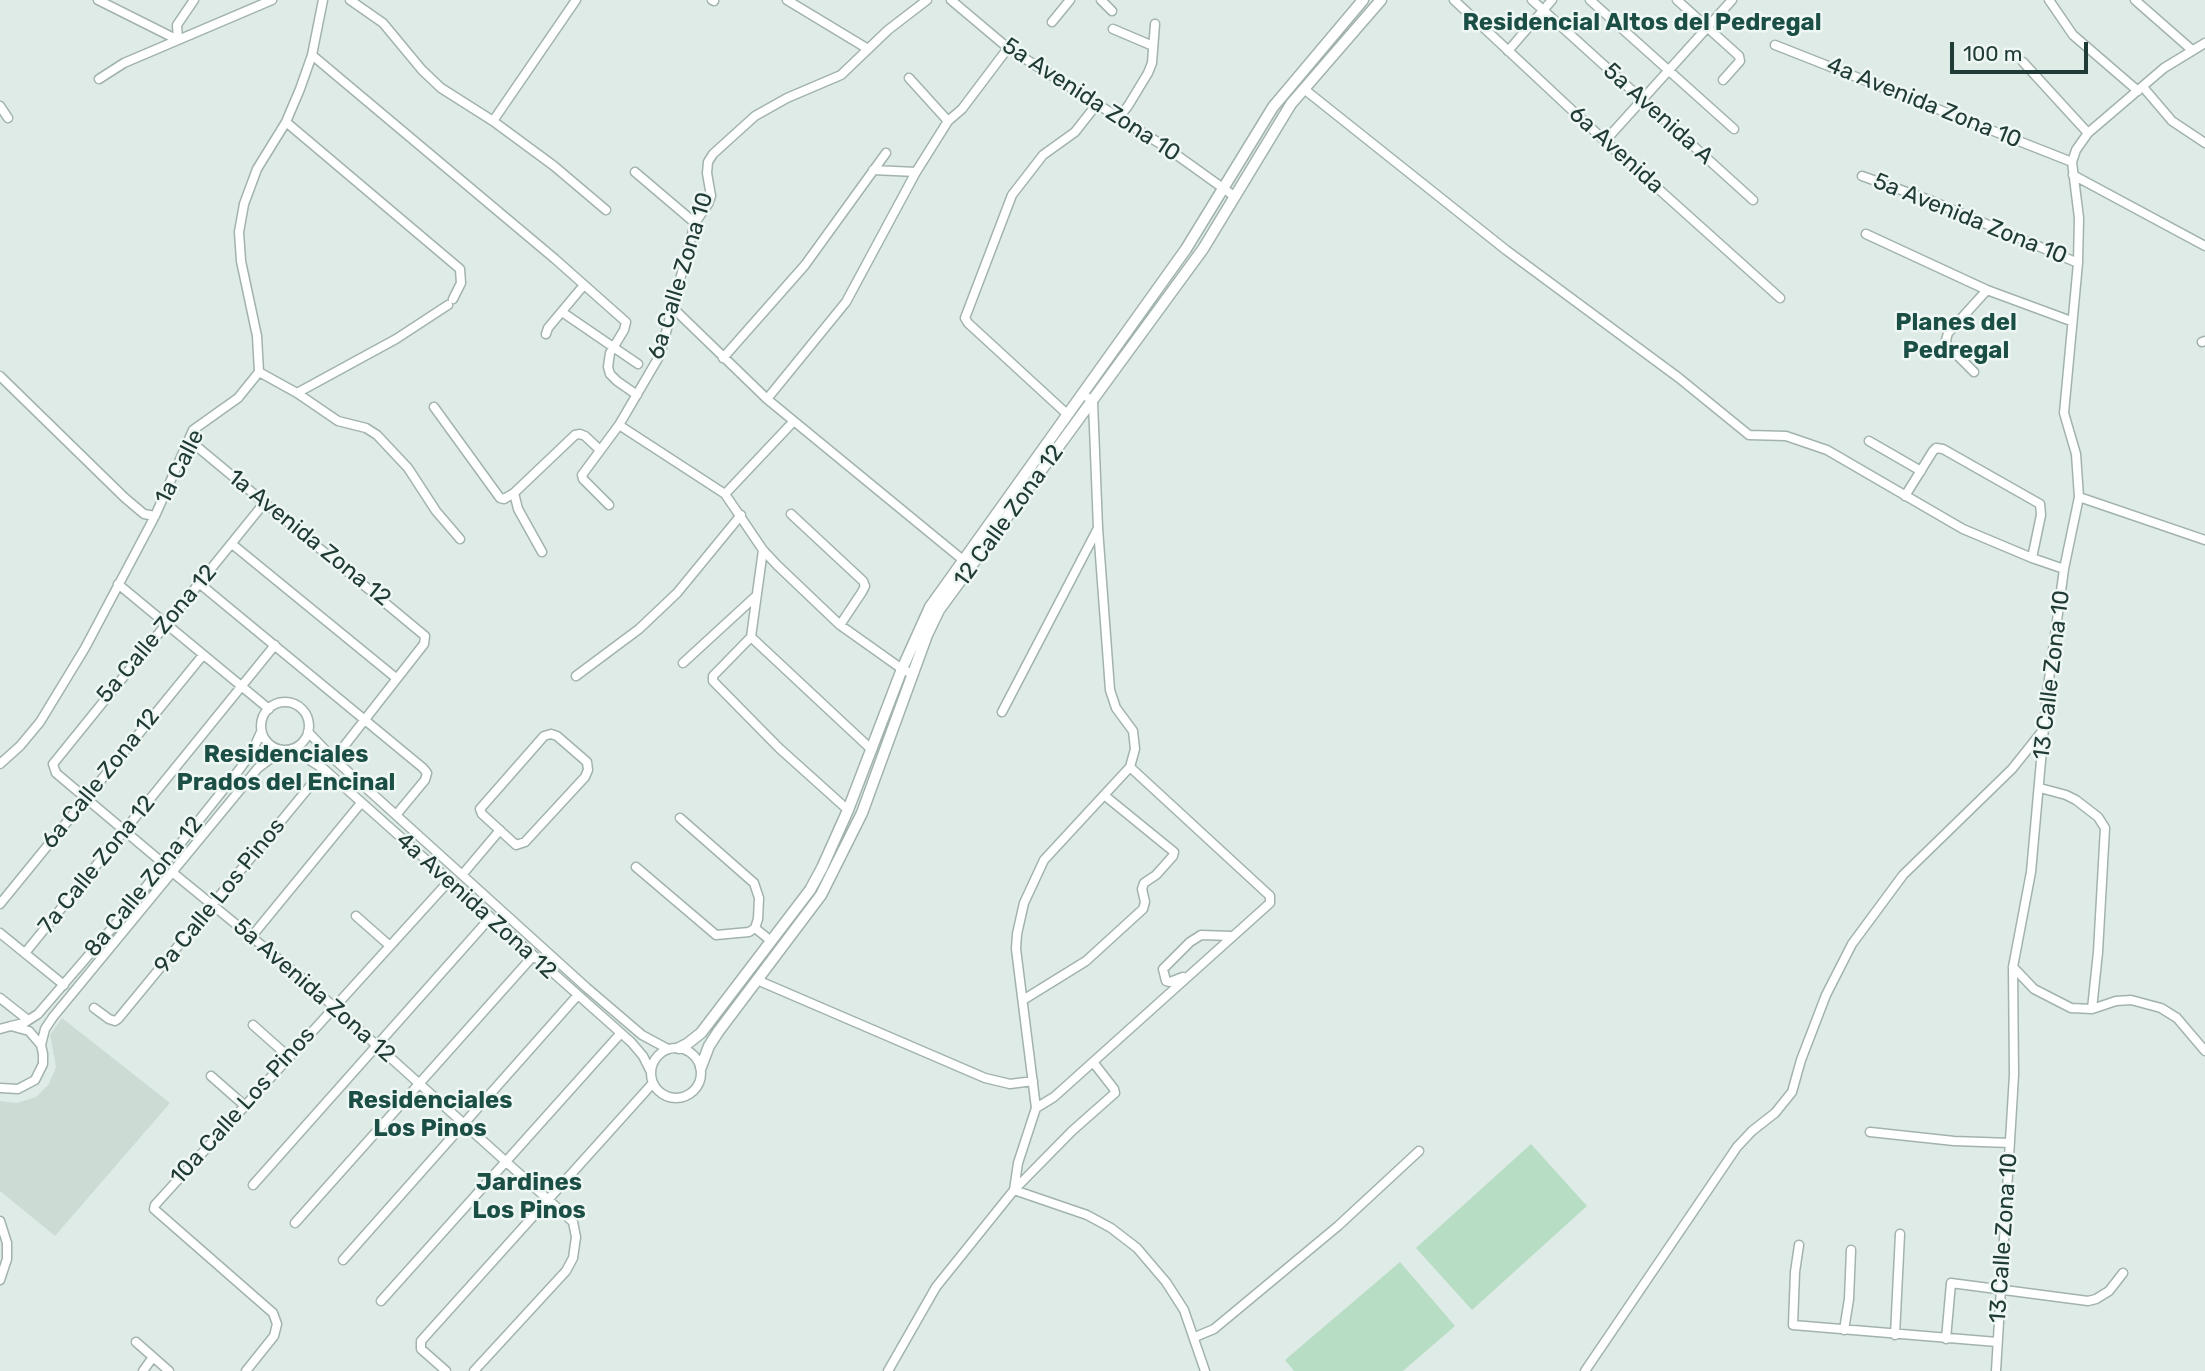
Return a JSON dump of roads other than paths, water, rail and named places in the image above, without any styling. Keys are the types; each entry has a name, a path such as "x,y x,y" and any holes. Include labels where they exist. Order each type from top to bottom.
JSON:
{"street":[{"path":"98,0 178,40"},
{"path":"178,40 177,24 194,0"},
{"path":"99,79 124,63 272,0"},
{"path":"323,0 312,55 286,122 257,169 244,204 239,232 241,261 257,336 259,372 297,393 338,421 366,428 383,440 408,468 436,511 460,538"},
{"path":"350,0 383,23 422,70 441,88 493,121 554,166 606,210"},
{"path":"493,121 576,0"},
{"path":"787,0 868,49"},
{"name":"6a Calle Zona 10","path":"609,505 582,477 619,425 660,355 695,223 711,196 707,173 708,162 713,154 755,116 787,98 830,82 851,68 888,30 927,0"},
{"name":"5a Avenida Zona 10","path":"951,0 1008,48 1118,117 1234,196"},
{"path":"1052,22 1070,0"},
{"path":"1101,0 1112,11"},
{"name":"12 Calle Zona 12","path":"673,1049 687,1044 701,1033 810,890 848,810 902,670 930,607 1186,249 1273,107 1363,0"},
{"name":"12 Calle Zona 12","path":"701,1067 713,1039 821,895 862,813 939,610 1203,249 1277,125 1304,89 1381,0"},
{"name":"6a Avenida","path":"1454,0 1605,141 1780,298"},
{"name":"5a Avenida A","path":"1532,0 1753,200"},
{"path":"1508,51 1552,0"},
{"path":"1590,0 1734,129"},
{"path":"1677,0 1740,58 1723,80"},
{"path":"1605,141 1732,0"},
{"path":"2049,0 2073,35 2141,89 2172,121 2205,143"},
{"path":"2135,0 2192,50"},
{"path":"1118,117 1149,74 1155,24"},
{"path":"1340,27 1350,36"},
{"path":"1113,29 1153,46"},
{"path":"2072,162 2079,144 2088,133 2164,68 2205,43"},
{"name":"4a Avenida Zona 10","path":"1775,45 2072,162"},
{"path":"766,399 846,302 916,172 948,121 962,109 1008,48"},
{"path":"312,55 626,322 608,360 610,374 637,395"},
{"path":"2023,62 2088,133"},
{"path":"909,78 948,121"},
{"path":"1304,89 1506,250 1679,378 1749,435 1786,436 1827,450 1963,528 2064,569"},
{"path":"1067,414 965,318 1012,195 1043,155 1075,132 1097,104"},
{"path":"0,106 8,118"},
{"path":"286,122 460,269 461,284 451,302 386,345 297,393"},
{"path":"723,358 805,265 886,153"},
{"name":"13 Calle Zona 10","path":"1996,1371 2014,1075 2013,967 2031,872 2044,729 2064,569 2079,497 2076,454 2064,413 2078,263 2079,218 2072,162"},
{"path":"873,170 916,172"},
{"path":"635,172 695,223"},
{"path":"2073,175 2205,246"},
{"name":"5a Avenida Zona 10","path":"1862,176 1932,201 2078,263"},
{"path":"1866,234 1987,290 2071,321"},
{"path":"546,334 584,285"},
{"path":"1974,372 1947,345 1946,340 1948,332 1987,290"},
{"path":"673,308 766,399 963,560"},
{"path":"562,312 638,364"},
{"name":"1a Calle","path":"0,764 27,738 85,649 155,516 193,430 238,398 259,372"},
{"path":"0,376 125,498 144,514 155,516"},
{"path":"1014,1190 1018,1163 1035,1108 1017,948 1017,934 1028,891 1044,860 1129,767 1134,755 1134,737 1116,708 1110,690 1098,528 1093,402 1082,393"},
{"path":"434,407 500,498 504,499 514,493 575,435 585,436 600,450"},
{"path":"725,494 793,422"},
{"path":"619,425 725,494 763,550 840,625 902,670 913,674"},
{"name":"1a Avenida Zona 12","path":"188,440 421,631 426,639 425,644 396,678"},
{"path":"1869,441 1921,471"},
{"path":"1905,496 1933,450 1940,448 2039,503 2042,516 2032,558"},
{"path":"514,493 518,509 542,552"},
{"path":"2079,497 2205,540"},
{"name":"5a Calle Zona 12","path":"85,799 55,773 52,767 57,756 265,502"},
{"path":"791,514 863,581 862,592 840,625"},
{"path":"576,676 639,629 677,593 741,515"},
{"path":"1002,712 1098,528"},
{"path":"232,544 396,678 334,759"},
{"path":"763,550 751,637 713,676 713,681 779,748 848,810"},
{"path":"118,583 269,709"},
{"path":"200,583 423,768 427,773 425,780 396,816"},
{"path":"683,663 756,596"},
{"path":"751,637 872,750"},
{"name":"7a Calle Zona 12","path":"25,953 275,645"},
{"name":"6a Calle Zona 12","path":"0,904 203,655"},
{"path":"282,702 297,706 307,717 304,739 292,749 282,750 269,744 261,732 262,719 269,709 282,702"},
{"path":"1585,1371 1737,1147 1775,1113 1792,1092 1801,1060 1834,975 1866,925 1903,875 2012,769 2044,729"},
{"name":"8a Calle Zona 12","path":"0,1029 29,1020 44,1008 245,762 261,732"},
{"name":"4a Avenida Zona 12","path":"307,732 396,816 642,1035 673,1049"},
{"path":"544,736 557,736 587,762 585,777 525,842 516,845 500,830 480,809 544,736"},
{"name":"4a Avenida Zona 12","path":"292,749 324,769 621,1033 638,1049 651,1072"},
{"name":"8a Calle Zona 12","path":"0,1088 18,1090 35,1080 43,1064 41,1045 45,1029 53,1017 258,768 282,750"},
{"path":"1035,1108 1055,1097 1270,903 1270,896 1129,767"},
{"name":"9a Calle Los Pinos","path":"94,1008 115,1021 214,905 324,769"},
{"path":"2040,788 2076,800 2098,817 2105,828 2092,1009"},
{"path":"1024,1000 1086,961 1143,909 1144,883 1156,875 1173,856 1174,852 1104,795"},
{"path":"85,799 164,864"},
{"path":"251,936 361,803"},
{"path":"636,867 712,933 726,935 749,932 755,928 759,898 754,883 680,818"},
{"path":"462,875 500,830"},
{"name":"5a Avenida Zona 12","path":"172,872 334,1007 570,1217 576,1227 573,1258 566,1271 474,1371"},
{"name":"10a Calle Los Pinos","path":"246,1371 274,1336 277,1324 273,1313 154,1209 156,1201 449,881"},
{"path":"356,916 390,946"},
{"path":"253,1185 490,918"},
{"path":"755,928 771,941"},
{"path":"0,933 64,985"},
{"path":"1190,975 1170,982 1164,979 1163,972 1166,964 1201,935 1232,936"},
{"path":"295,1223 533,956"},
{"path":"2013,967 2028,984 2071,1008 2092,1009 2116,1001 2131,1000 2161,1008 2185,1026 2205,1051"},
{"path":"757,980 985,1078 1010,1084 1033,1081"},
{"path":"343,1260 578,996"},
{"path":"0,998 29,1020"},
{"path":"253,1025 289,1057"},
{"path":"11,1026 29,1031 41,1045"},
{"path":"381,1301 621,1033"},
{"path":"673,1049 693,1054 701,1067 700,1082 696,1089 684,1097 677,1099 662,1095 653,1083 651,1072 656,1058 673,1049"},
{"path":"888,1371 936,1287 1014,1190 1072,1131 1115,1093 1093,1062"},
{"path":"211,1076 244,1105"},
{"path":"446,1371 421,1349 420,1345 653,1083"},
{"path":"1870,1132 1954,1141 2010,1143"},
{"path":"1195,1338 1214,1329 1338,1226 1419,1151"},
{"path":"1014,1190 1087,1215 1126,1239 1144,1256 1176,1297 1195,1338 1205,1371"},
{"path":"0,1221 7,1242 7,1259 0,1280"},
{"path":"1895,1335 1900,1234"},
{"path":"1799,1245 1793,1325 1997,1342"},
{"path":"1844,1330 1849,1298 1851,1250"},
{"path":"1945,1339 1951,1283 2088,1301 2109,1292 2123,1273"},
{"path":"136,1342 169,1371"},
{"path":"143,1371 153,1357"}],"district":[{"name":"Residencial Altos del Pedregal","path":"1642,23"},
{"name":"Planes del Pedregal","path":"1956,337"},
{"name":"Residenciales Prados del Encinal","path":"286,769"},
{"name":"Residenciales Los Pinos","path":"430,1115"},
{"name":"Jardines Los Pinos","path":"529,1197"}]}
